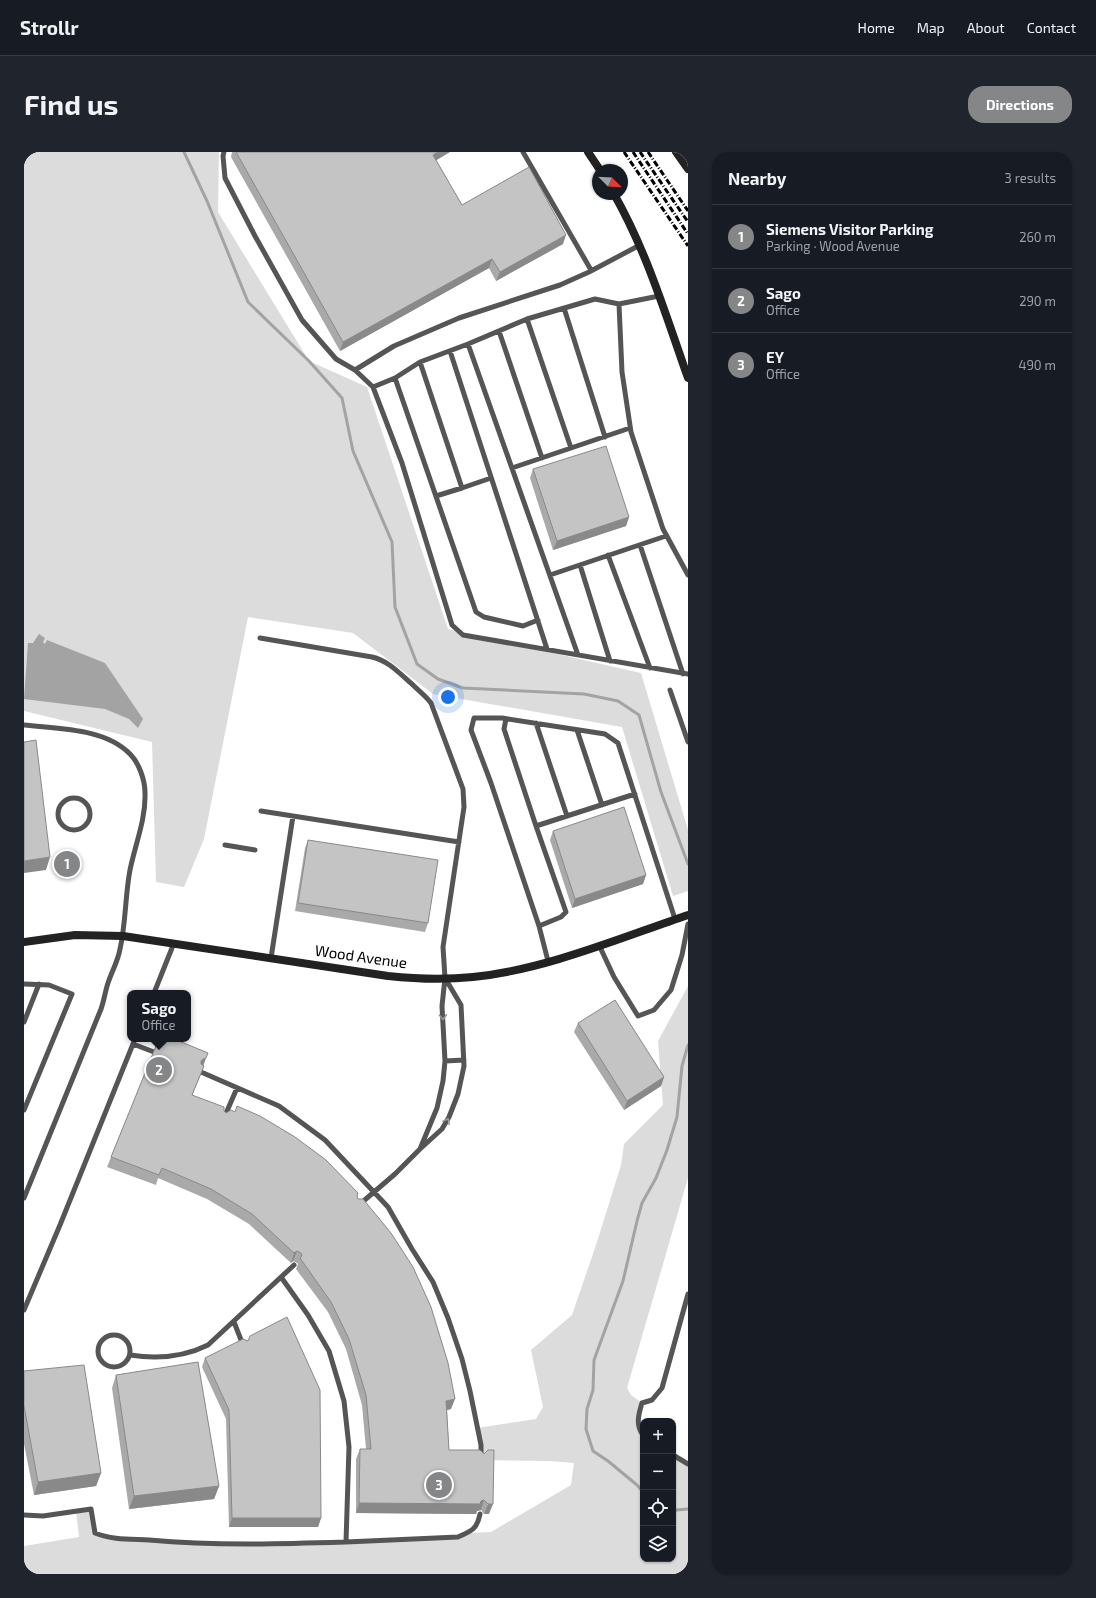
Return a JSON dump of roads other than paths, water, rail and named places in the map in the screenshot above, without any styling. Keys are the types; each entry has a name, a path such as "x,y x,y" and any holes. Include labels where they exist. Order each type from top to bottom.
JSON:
{"street":[{"path":"588,152 596,164"},
{"path":"676,152 688,167"},
{"path":"617,200 640,245 688,378"},
{"name":"Wood Avenue","path":"24,942 75,935 122,936 388,976 415,978 472,977 493,974 548,961 688,915"}],"lane":[{"path":"224,152 222,156 225,178 255,236 302,320 336,359 355,370 373,387 402,463 452,625 463,635 686,674 640,544"},
{"path":"524,152 591,270"},
{"path":"355,370 394,346 459,318 560,285 640,245"},
{"path":"373,387 395,378 420,362 527,319 595,299 619,304 659,296"},
{"path":"619,304 622,372 630,428 657,515 666,536 688,574"},
{"path":"564,308 605,437"},
{"path":"527,319 571,448"},
{"path":"499,331 542,458"},
{"path":"468,344 578,655"},
{"path":"450,351 547,649"},
{"path":"420,362 462,488"},
{"path":"395,378 476,612 484,617 523,626 538,620"},
{"path":"512,468 630,428"},
{"path":"436,496 491,478"},
{"path":"550,575 666,536"},
{"path":"608,555 650,668"},
{"path":"580,565 610,661"},
{"path":"260,638 377,658 391,666 428,698 434,708 464,796 464,807 443,947 445,978 442,1006 445,1062 444,1081 440,1099 420,1149"},
{"path":"670,690 688,742"},
{"path":"548,961 539,926 491,782 471,730 474,718 506,719 606,734 618,743 675,919"},
{"path":"506,719 504,730 566,912 561,917 539,926"},
{"path":"536,723 567,816"},
{"path":"24,724 99,735 117,743 131,754 141,772 145,792 144,812 129,878 119,955 108,983 101,1009 24,1198"},
{"path":"577,730 602,805"},
{"path":"536,826 635,794"},
{"path":"77,799 83,801 87,805 90,816 85,826 80,830 73,830 62,824 59,818 59,812 65,801 77,799"},
{"path":"261,811 459,842"},
{"path":"270,958 293,816"},
{"path":"225,845 255,850"},
{"path":"599,945 614,977 638,1016 654,1010 671,990 682,955 688,924"},
{"path":"155,990 174,944"},
{"path":"357,1206 408,1162 442,1129 446,1123 461,1084 464,1060 461,1005 445,978"},
{"path":"24,984 49,985 72,994 24,1110"},
{"path":"24,1022 39,984"},
{"path":"24,1310 60,1226 134,1042"},
{"path":"136,1042 154,1052"},
{"path":"445,1062 464,1060"},
{"path":"201,1072 278,1106 325,1140 388,1207 433,1282 448,1318 462,1359 470,1391 481,1445 480,1460"},
{"path":"224,1119 237,1088"},
{"path":"130,1355 157,1357 192,1352 208,1344 234,1322 294,1265"},
{"path":"281,1277 308,1315 329,1351 344,1401 349,1448 346,1542"},
{"path":"640,1428 638,1420 642,1403 652,1400 662,1388 688,1294"},
{"path":"234,1322 244,1346"},
{"path":"112,1335 117,1335 122,1337 129,1345 130,1355 124,1364 115,1368 110,1367 101,1362 98,1347 103,1339 112,1335"},
{"path":"676,1457 688,1464"},
{"path":"24,1515 43,1516 91,1509 95,1533 107,1538 174,1542 258,1544 458,1537 468,1533 478,1525 480,1514"}],"waterway":[{"path":"184,152 207,201 248,302 309,361 342,398 353,451 392,542 395,607 417,664 438,679 463,688 584,694 618,701 639,715 661,792 688,864"},
{"path":"641,1490 608,1461 593,1451 586,1429 587,1409 593,1390 594,1360 623,1281 642,1203 656,1178 667,1150 677,1117 682,1066 688,1045"},
{"path":"676,1510 688,1509"}],"railway":[{"path":"624,152 688,246"},
{"path":"633,152 688,234"},
{"path":"640,152 688,222"},
{"path":"648,152 688,211"}],"place":[{"name":"Siemens Visitor Parking","path":"67,864"},
{"name":"Sago","path":"159,1070"},
{"name":"EY","path":"439,1485"}]}
